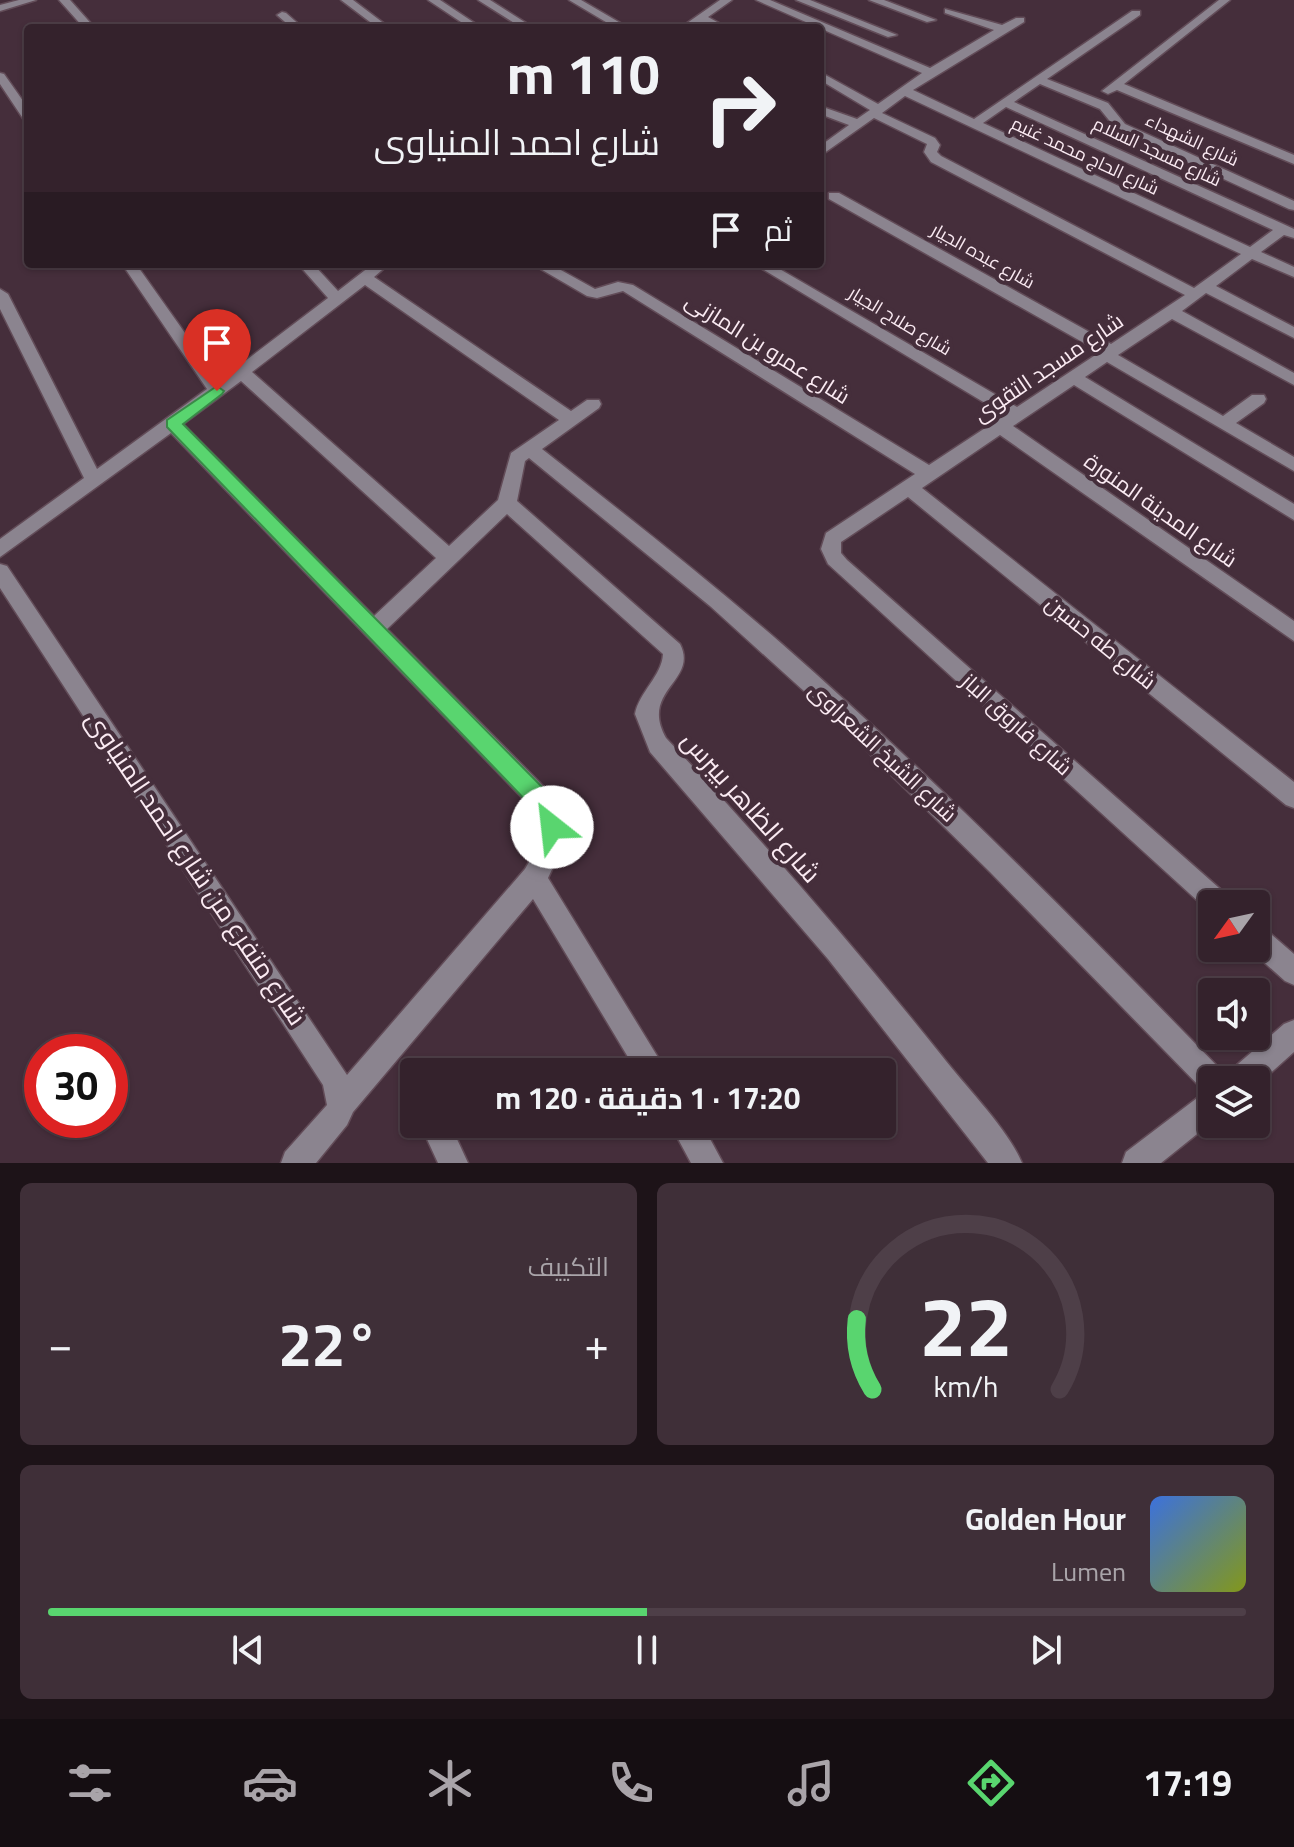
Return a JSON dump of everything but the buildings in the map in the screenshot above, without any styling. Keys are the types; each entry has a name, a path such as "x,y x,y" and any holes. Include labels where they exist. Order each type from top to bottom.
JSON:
{"street":[{"path":"0,8 31,0"},
{"path":"64,0 86,24"},
{"path":"346,0 379,24"},
{"path":"433,0 471,24"},
{"path":"483,0 522,24"},
{"path":"574,0 617,24"},
{"path":"690,24 727,0"},
{"path":"761,0 817,24"},
{"path":"801,0 892,35"},
{"path":"874,0 931,20"},
{"path":"1095,101 1225,0"},
{"path":"949,11 1003,29"},
{"path":"974,124 1136,13"},
{"path":"282,15 293,24"},
{"path":"700,17 715,24"},
{"path":"824,149 931,73 1020,20"},
{"path":"824,27 931,73"},
{"path":"0,76 24,111"},
{"path":"824,78 877,112 931,141 934,145 930,152 936,159 1294,333"},
{"name":"شارع الشهداء","path":"1038,79 1095,101 1111,111 1121,127 1294,206"},
{"path":"1116,85 1294,160"},
{"name":"شارع الحاج محمد غنيم","path":"905,91 1294,273"},
{"name":"شارع مسجد السلام","path":"1005,102 1289,232"},
{"path":"824,111 859,124"},
{"name":"شارع عبده الجيار","path":"834,196 1109,353 1294,465"},
{"name":"شارع مسجد التقوى","path":"833,538 1171,312 1251,252 1289,232"},
{"path":"132,268 217,391"},
{"path":"309,268 338,300"},
{"path":"0,549 173,424 377,268"},
{"name":"شارع عمرو بن المازنى","path":"546,268 592,293 600,294 619,285 628,288 928,473"},
{"name":"شارع صلاح الجيار","path":"768,268 1017,414"},
{"path":"365,278 571,420"},
{"path":"0,294 94,481"},
{"path":"1171,312 1294,380"},
{"path":"242,372 450,559"},
{"path":"1073,377 1294,513"},
{"path":"1224,424 1258,399"},
{"path":"375,628 507,503 517,458 593,404"},
{"path":"173,424 544,803 552,827 550,854 534,878 343,1102 337,1115 296,1163"},
{"name":"شارع المدينة المنورة","path":"1000,426 1294,632"},
{"name":"شارع الشيخ الشعراوى","path":"530,449 765,642 901,767 1048,910 1198,1066"},
{"name":"شارع طه حسين","path":"908,487 1294,797"},
{"name":"شارع الظاهر بيبرس","path":"507,503 673,650 675,659 672,668 649,700 646,715 658,745 825,932 933,1065 1007,1163"},
{"name":"شارع فاروق الباز","path":"833,538 830,546 832,555 840,565 1202,890"},
{"name":"شارع متفرع من شارع احمد المنياوى","path":"0,572 334,1077 343,1102"},
{"path":"534,878 644,1058"},
{"path":"1270,951 1294,972"},
{"path":"1257,1066 1294,1034"},
{"path":"1137,1163 1198,1115"},
{"path":"441,1138 453,1163"},
{"path":"693,1138 708,1163"}],"route":[{"path":"217,391 173,424 544,803 552,827"}]}
